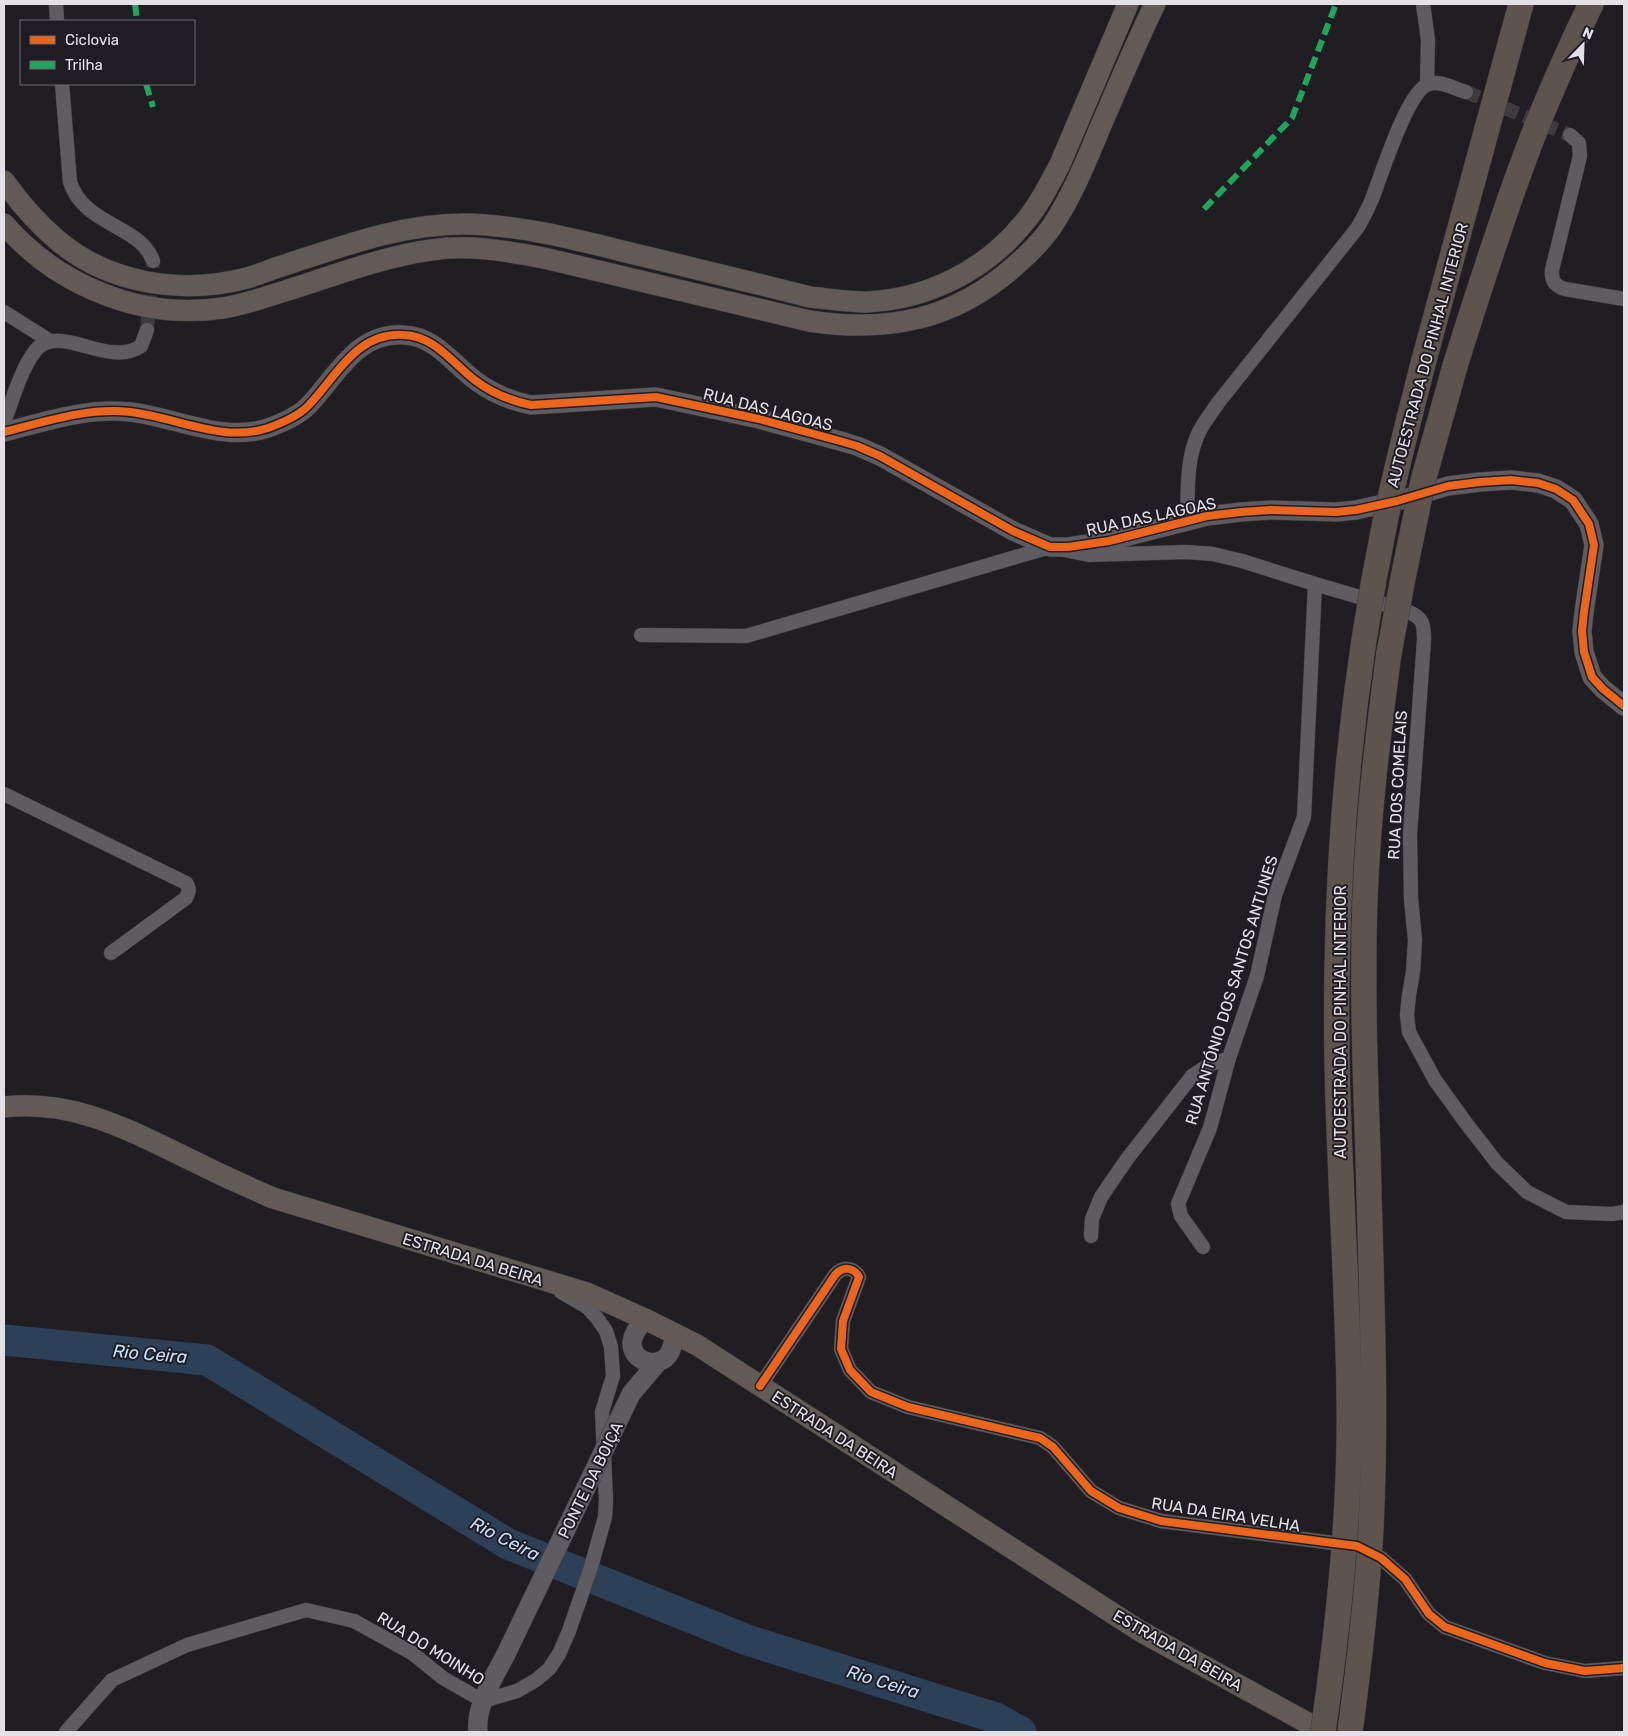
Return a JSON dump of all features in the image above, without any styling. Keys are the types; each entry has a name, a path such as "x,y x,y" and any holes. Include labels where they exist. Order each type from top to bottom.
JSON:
{"highway":[{"name":"AUTOESTRADA DO PINHAL INTERIOR","path":"1323,1732 1339,1603 1345,1534 1348,1463 1349,1394 1337,1045 1340,869 1345,800 1362,659 1384,525 1424,360 1520,4"},
{"name":"AUTOESTRADA DO PINHAL INTERIOR","path":"1350,1732 1366,1598 1373,1460 1374,1390 1364,1040 1365,899 1372,796 1380,718 1403,578 1423,481 1455,366 1479,288 1525,156 1591,4"}],"main road":[{"path":"4,181 34,218 56,240 80,257 114,273 158,284 181,286 227,282 249,277 368,238 418,228 464,224 491,225 546,233 810,297 866,302 895,299 915,295 939,286 975,268 1023,225 1048,187 1060,164 1128,4"},
{"path":"4,224 15,237 35,254 56,271 76,283 117,300 168,310 224,308 247,303 357,268 409,254 450,248 507,251 544,258 827,323 862,326 910,320 933,315 982,292 1004,276 1038,244 1055,222 1077,183 1142,30 1155,4"},
{"name":"ESTRADA DA BEIRA","path":"4,1107 26,1104 64,1108 94,1116 136,1133 273,1198 601,1298 675,1333 697,1345 1140,1631 1323,1732"}],"street":[{"path":"56,4 57,20"},
{"path":"1423,4 1428,40 1427,84"},
{"path":"1187,520 1192,452 1199,432 1218,403 1358,227 1372,199 1395,136 1406,113 1421,89 1427,84 1435,83 1466,92"},
{"path":"62,85 70,182 73,191 82,204 90,211 140,242 151,254 153,261"},
{"path":"1570,134 1579,144 1580,156 1552,270 1553,281 1557,286 1565,289 1624,299"},
{"path":"4,312 50,341"},
{"path":"4,422 28,363 39,347 50,341 62,341 110,353 127,353 141,346 147,330"},
{"name":"RUA DAS LAGOAS","path":"4,432 46,421 104,411 130,412 210,430 250,432 268,428 288,419 306,407 361,346 377,338 405,334 422,339 437,347 476,381 516,402 531,404 647,397 670,399 759,419 857,446 880,456 1013,531 1050,547 1068,547 1109,541 1207,516 1271,510 1336,512 1356,510 1397,501 1448,486 1511,480 1538,483 1556,489 1572,500 1590,524 1594,545 1582,631 1584,652 1592,677 1603,689 1624,706"},
{"path":"641,635 746,636 1050,547"},
{"name":"RUA DOS COMELAIS","path":"1050,547 1090,555 1186,552 1214,554 1242,560 1407,611 1416,615 1421,620 1424,627 1410,835 1410,884 1415,955 1408,1005 1409,1032 1435,1080 1466,1123 1497,1163 1527,1192 1566,1212 1612,1214 1624,1212"},
{"name":"RUA ANTÓNIO DOS SANTOS ANTUNES","path":"1203,1247 1181,1216 1178,1204 1210,1128 1229,1058 1257,976 1275,895 1304,817 1315,584"},
{"path":"4,794 186,883 189,888 186,898 111,954"},
{"path":"1091,1236 1092,1219 1102,1197 1127,1159 1192,1076 1209,1065 1229,1058"},
{"name":"RUA DA EIRA VELHA","path":"760,1386 835,1275 839,1270 848,1269 856,1272 859,1277 843,1320 841,1349 850,1370 871,1392 908,1407 1040,1438 1053,1447 1091,1491 1119,1508 1161,1521 1357,1546 1380,1558 1405,1579 1428,1614 1445,1626 1545,1663 1585,1671 1624,1668"},
{"name":"RUA DO MOINHO","path":"66,1732 112,1680 187,1645 306,1610 354,1621 412,1653 443,1678 483,1701 517,1691 536,1680 549,1669 569,1631 591,1567 606,1508 602,1412 613,1376 611,1348 606,1331 597,1318 587,1307 538,1278"},
{"path":"601,1298 623,1320 634,1347 645,1362 661,1361"},
{"name":"PONTE DA BOIÇA","path":"631,1394 635,1331 645,1319"},
{"name":"PONTE DA BOIÇA","path":"478,1732 477,1722 483,1701 631,1394 670,1353 675,1333"},
{"name":"PONTE DA BOIÇA","path":"661,1361 697,1345"}],"waterway":[{"name":"Rio Ceira","path":"4,1340 207,1360 508,1544 747,1640 996,1718 1021,1732"}],"tunnel":[{"path":"1466,92 1570,135"},
{"path":"147,330 153,261"}],"marked path":[{"path":"135,4 137,20"},
{"path":"1204,209 1292,118 1336,4"},
{"path":"146,85 153,107"}],"cycle path":[{"path":"4,432 66,416 114,411 147,415 199,428 234,433 268,428 290,419 304,410 338,370 360,348 387,336 404,335 425,340 489,389 509,399 531,405 656,397 759,419 857,446 880,456 1013,531 1050,547 1068,547 1109,541 1207,516 1271,510 1336,512 1356,510 1397,501 1448,486 1511,480 1538,483 1556,489 1573,500 1589,524 1594,545 1582,631 1584,652 1592,677 1603,689 1624,706"},
{"path":"760,1386 835,1275 841,1270 851,1269 859,1277 843,1321 841,1349 850,1370 871,1392 908,1407 1040,1438 1053,1447 1091,1491 1119,1508 1161,1521 1357,1546 1381,1558 1405,1579 1429,1614 1445,1627 1545,1663 1585,1671 1624,1668"}]}
